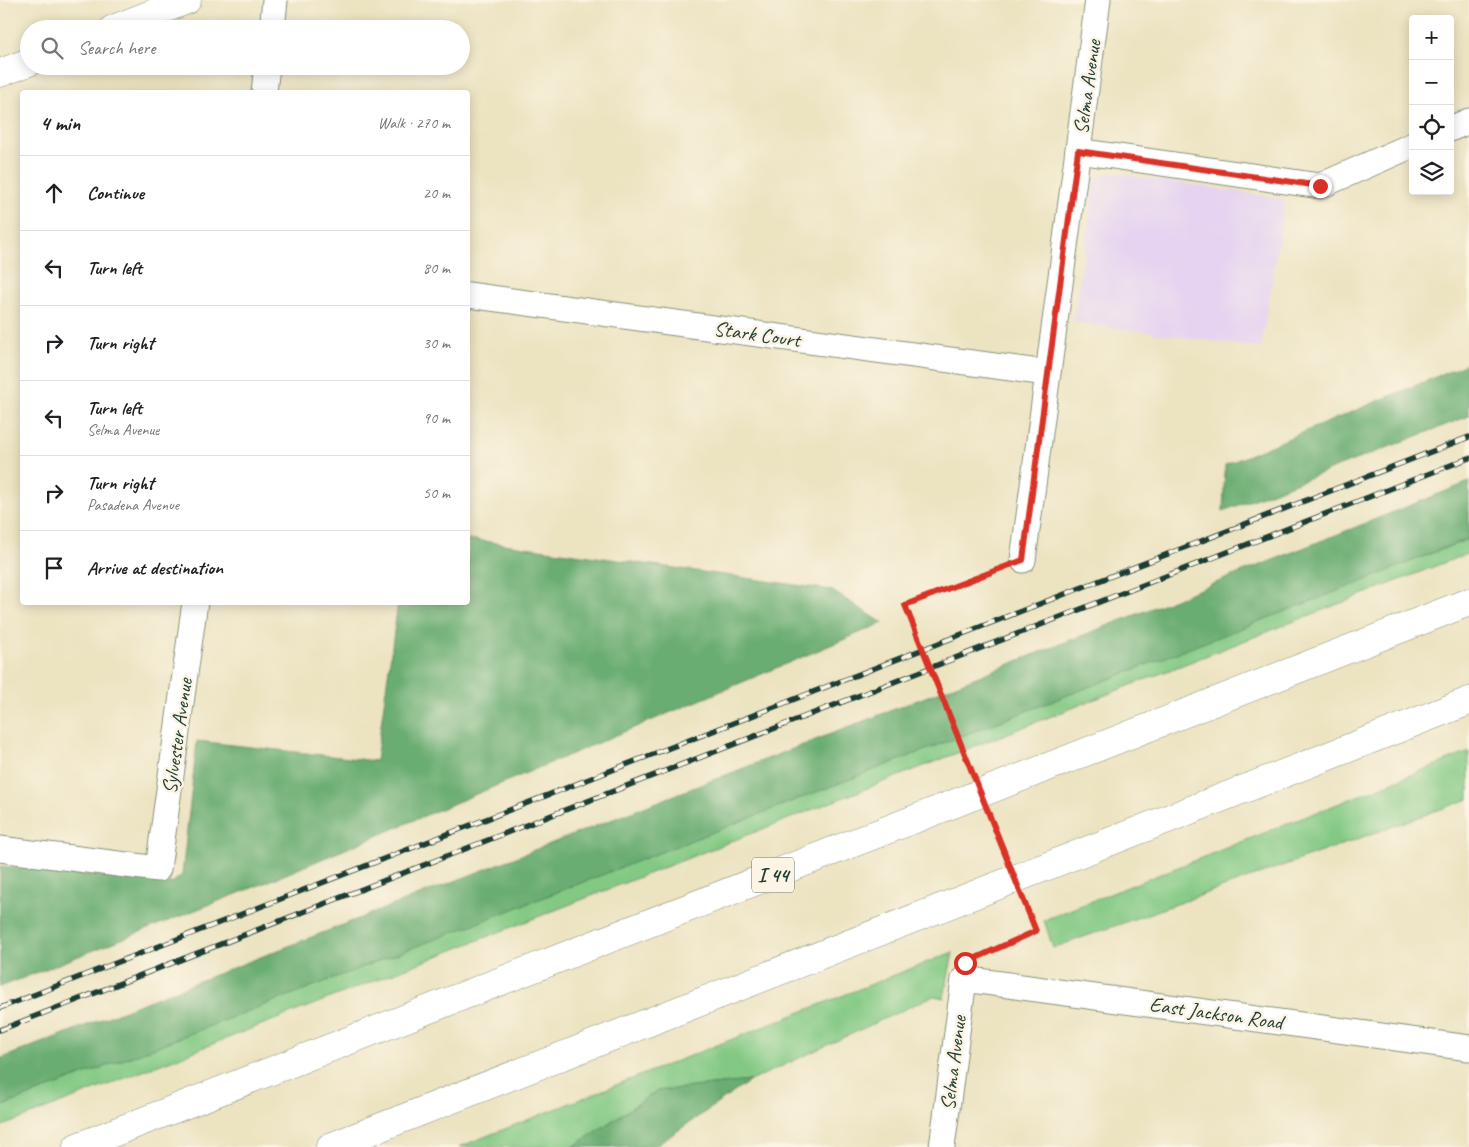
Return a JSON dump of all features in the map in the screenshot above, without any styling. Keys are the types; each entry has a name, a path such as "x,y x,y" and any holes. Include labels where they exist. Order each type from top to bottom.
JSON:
{"main road":[{"path":"136,20 187,0"},
{"path":"0,73 20,65"},
{"name":"I 44","path":"77,1147 1469,602"},
{"path":"330,1147 1469,702"}],"street":[{"path":"273,20 275,0"},
{"name":"Selma Avenue","path":"1023,560 1098,0"},
{"path":"264,90 266,75"},
{"path":"1454,127 1469,121"},
{"path":"1078,151 1320,186 1409,148"},
{"name":"Stark Court","path":"470,295 1047,373"},
{"name":"Sylvester Avenue","path":"0,849 158,868 195,605"},
{"name":"Selma Avenue","path":"942,1147 964,979"},
{"name":"East Jackson Road","path":"964,979 1469,1048"}],"path":[{"path":"964,979 965,963 1036,931 905,605 1023,560"}],"shaded area":[{"path":"1112,173 1285,199 1261,348 1073,322 1095,183 1101,175"}],"green space":[{"path":"1469,363 1469,416 1223,511 1225,465"},
{"path":"1469,482 1469,538 1361,582 0,1107 0,1059 1135,615"},
{"path":"470,539 831,590 883,623 267,882 0,987 0,866 172,883 182,875 197,741 376,761 398,605 470,605"},
{"path":"1469,539 1469,553 0,1127 0,1107"},
{"path":"1469,752 1469,799 1053,948 1044,920"},
{"path":"953,952 944,998 933,996 750,1081 657,1091 573,1147 459,1147"},
{"path":"750,1081 654,1147 573,1147 657,1091"}],"railway":[{"path":"0,1008 1469,437"},
{"path":"0,1030 1469,458"}],"route":[{"path":"965,963 1036,931 905,605 1023,560 1078,151 1320,186"}]}
